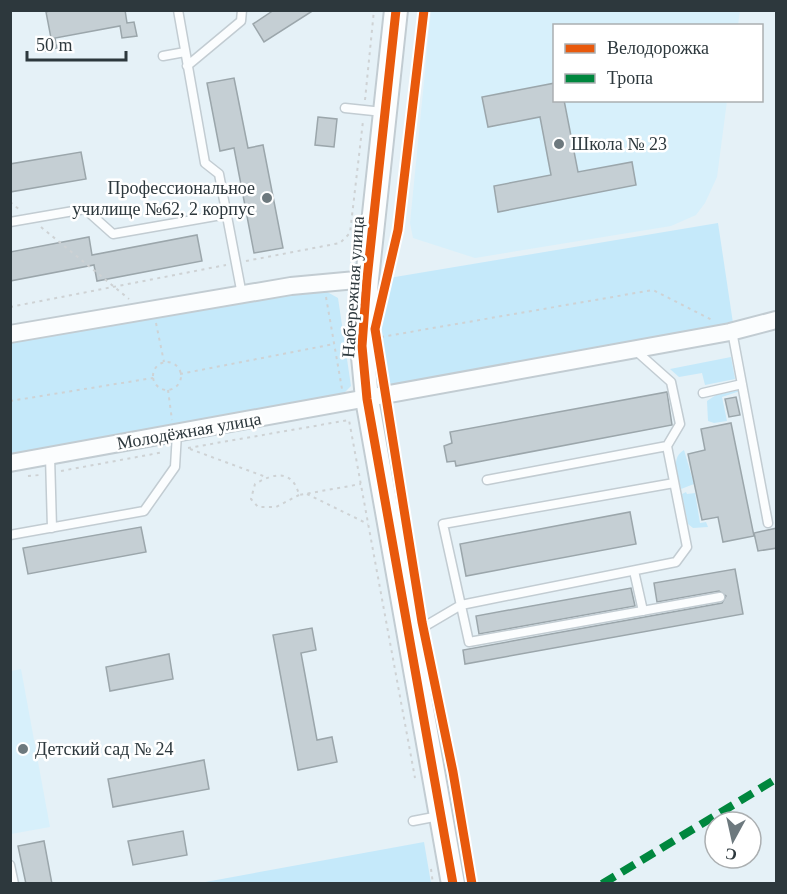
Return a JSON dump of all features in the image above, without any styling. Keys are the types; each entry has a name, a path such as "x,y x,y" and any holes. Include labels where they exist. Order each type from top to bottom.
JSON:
{"street":[{"name":"Набережная улица","path":"396,10 375,111 362,346 367,399 453,884"},
{"path":"10,334 291,286 367,279"},
{"name":"Молодёжная улица","path":"10,463 367,399 777,320"}],"lane":[{"path":"178,10 205,163 219,174 242,295"},
{"path":"188,66 241,21 243,11"},
{"path":"163,56 185,52"},
{"path":"345,108 375,111"},
{"path":"10,222 85,209 112,234 227,214"},
{"path":"726,328 742,384 768,523"},
{"path":"409,635 461,605 676,562 687,547 667,447 680,424 671,382 634,349"},
{"path":"703,393 742,384"},
{"path":"10,535 144,511 175,467 175,434"},
{"path":"486,480 667,447"},
{"path":"50,456 52,528"},
{"path":"674,483 443,524 469,642 720,597"},
{"path":"634,571 643,611"},
{"path":"413,820 441,815"},
{"path":"10,865 14,884"}],"path":[{"path":"10,307 339,243 350,233 375,111 374,10"},
{"path":"10,202 29,217"},
{"path":"38,224 138,306"},
{"path":"378,337 653,290 726,328"},
{"path":"156,321 164,362"},
{"path":"180,374 334,344"},
{"path":"164,362 173,363 180,374 176,386 168,390 159,388 153,378 156,366 164,362"},
{"path":"10,401 153,378"},
{"path":"168,390 175,434"},
{"path":"349,420 416,783"},
{"path":"188,448 266,477"},
{"path":"299,495 297,484 279,475 266,477 255,484 251,499 258,507 276,507 299,495 361,484"},
{"path":"306,494 368,524"},
{"path":"430,862 433,884"}],"shaded area":[{"path":"431,11 740,11 738,24 553,24 553,102 727,102 717,177 705,203 696,215 671,226 475,258 413,238 410,223"},
{"path":"718,223 733,323 385,388 378,354 389,278"},
{"path":"320,288 338,298 351,386 338,399 11,461 11,342"},
{"path":"731,357 735,379 705,385 702,373 679,377 670,369"},
{"path":"740,391 722,397 727,421 714,423 708,421 707,401 716,395"},
{"path":"684,450 694,484 681,489 676,462"},
{"path":"686,492 687,494 695,493 700,523 706,522 708,527 693,528 688,524 682,494"},
{"name":"Детский сад № 24","path":"21,669 50,827 11,834 11,671"},
{"path":"424,842 431,883 200,883"}],"building":[{"path":"52,10 125,10 127,23 134,22 137,36 122,38 120,26 55,38 57,48 46,51 44,39 51,38 46,12"},
{"path":"274,10 314,10 264,42 253,24"},
{"path":"234,78 248,148 263,145 283,248 254,253 234,148 220,151 207,83"},
{"name":"Школа № 23","path":"553,83 553,102 564,102 578,172 632,162 636,185 498,212 494,186 551,175 540,117 488,127 482,97"},
{"path":"318,117 337,119 334,147 315,145"},
{"path":"81,152 86,179 10,192 10,164"},
{"path":"197,235 202,261 97,281 94,265 10,281 10,252 89,237 92,255"},
{"path":"667,392 672,425 456,466 455,461 447,462 444,446 452,443 450,432"},
{"path":"736,397 740,415 729,417 725,399"},
{"path":"731,423 754,536 723,542 718,517 702,520 688,454 705,450 701,429"},
{"path":"630,512 636,544 466,576 460,544"},
{"path":"141,527 146,552 28,574 23,548"},
{"path":"777,528 777,548 758,551 754,533"},
{"path":"735,569 743,614 465,664 463,650 722,603 726,596 719,591 657,602 654,583"},
{"path":"631,588 635,606 479,634 476,616"},
{"path":"312,628 316,650 301,653 317,740 332,737 337,762 298,770 273,635"},
{"path":"169,654 173,679 110,691 106,667"},
{"path":"204,760 209,789 113,807 108,779"},
{"path":"183,831 187,855 133,865 128,841"},
{"path":"44,841 52,884 26,884 18,846"}],"marked path":[{"path":"602,884 776,779"}],"cycle path":[{"path":"396,10 362,346 367,399 453,884"},
{"path":"424,10 398,230 375,329 422,622 453,772 472,884"}],"place":[{"name":"Школа № 23","path":"559,144"},
{"name":"Профессиональное училище №62, 2 корпус","path":"267,198"},
{"name":"Детский сад № 24","path":"23,749"}]}
